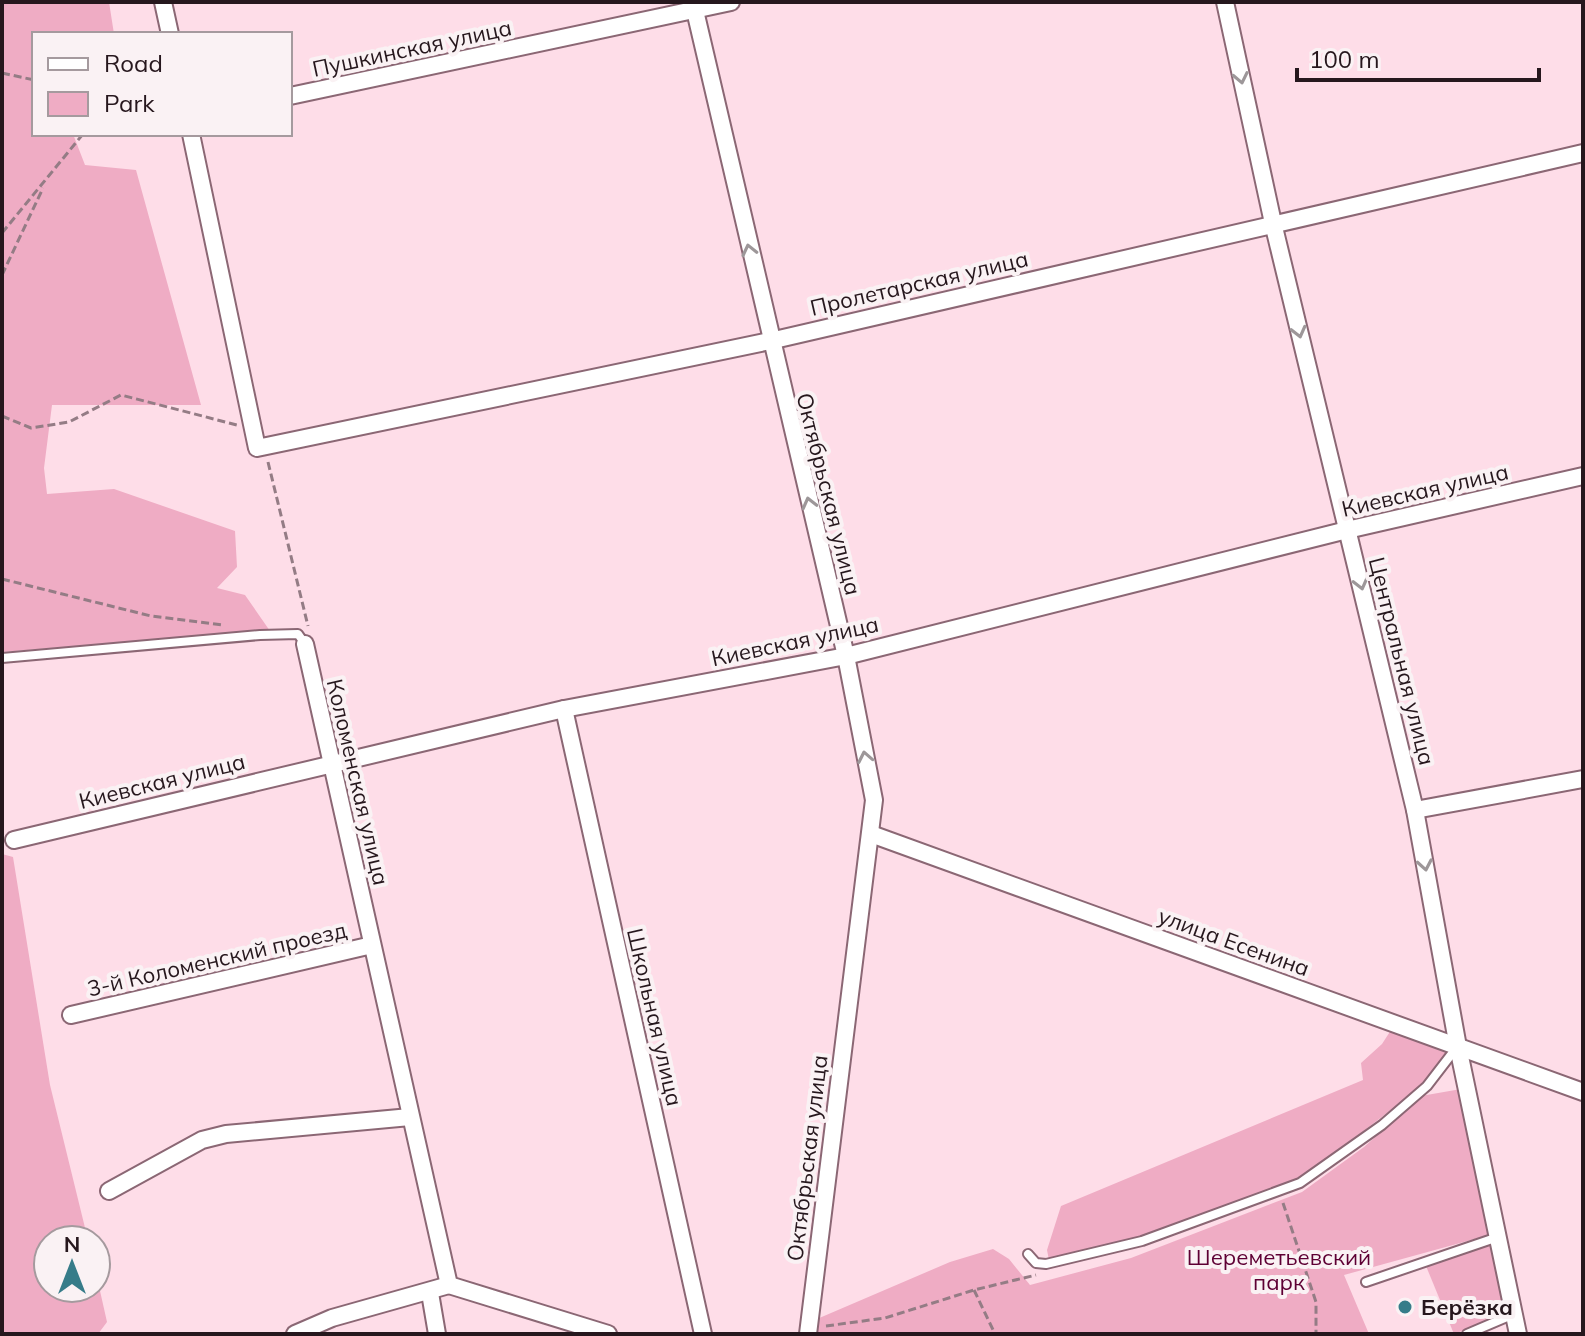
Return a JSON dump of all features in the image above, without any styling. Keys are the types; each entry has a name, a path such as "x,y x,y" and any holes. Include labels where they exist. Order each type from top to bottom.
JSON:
{"street":[{"path":"163,2 170,32"},
{"name":"Пушкинская улица","path":"292,96 694,6 731,2"},
{"name":"Центральная улица","path":"1225,2 1273,223 1415,810 1458,1047 1518,1334"},
{"name":"Октябрьская улица","path":"694,6 846,656 874,800 808,1334"},
{"path":"191,136 257,448 264,447"},
{"name":"Пролетарская улица","path":"264,447 770,341 1583,153"},
{"name":"Киевская улица","path":"14,840 564,709 846,656 1347,530 1583,476"},
{"name":"Коломенская улица","path":"305,644 449,1285"},
{"name":"Школьная улица","path":"564,709 703,1334"},
{"path":"1415,810 1583,779"},
{"name":"улица Есенина","path":"871,834 1583,1092"},
{"name":"3-й Коломенский проезд","path":"71,1015 372,945"},
{"path":"109,1191 214,1137 410,1117"},
{"path":"295,1334 332,1318 430,1293 449,1285 608,1334"},
{"path":"430,1293 437,1334"}],"lane":[{"path":"2,658 260,635 298,634 305,644"},
{"path":"1028,1254 1036,1263 1046,1264 1142,1241 1300,1183 1382,1125 1427,1086 1458,1047"},
{"path":"1366,1282 1498,1237"},
{"path":"1467,1334 1514,1314"}],"path":[{"path":"2,73 32,80"},
{"path":"2,233 81,136"},
{"path":"2,275 44,185"},
{"path":"2,416 31,428 69,422 121,395 253,428"},
{"path":"264,447 308,627 305,644"},
{"path":"2,579 151,616 225,625"},
{"path":"1281,1198 1316,1302 1316,1334"},
{"path":"974,1290 995,1334"}],"green space":[{"path":"2,2 109,2 114,32 32,32 32,136 74,136 85,165 136,170 201,405 52,405 44,468 47,494 114,489 235,531 237,567 217,588 245,595 270,631 2,652"},
{"path":"2,854 13,857 50,1085 84,1224 32,1224 32,1304 103,1304 107,1322 98,1334 2,1334"},
{"path":"1393,1027 1451,1048 1422,1086 1300,1180 1142,1237 1049,1260 1047,1250 1061,1206 1363,1080 1361,1063 1382,1044"},
{"name":"Шереметьевский парк","path":"1461,1089 1493,1234 1344,1275 1369,1334 816,1334 817,1319 950,1262 993,1249 1009,1259 1030,1285 1131,1258 1302,1192 1364,1147 1421,1096"},
{"path":"1495,1241 1507,1314 1454,1334 1426,1266"}],"place":[{"name":"Берёзка","path":"1405,1307"}]}
